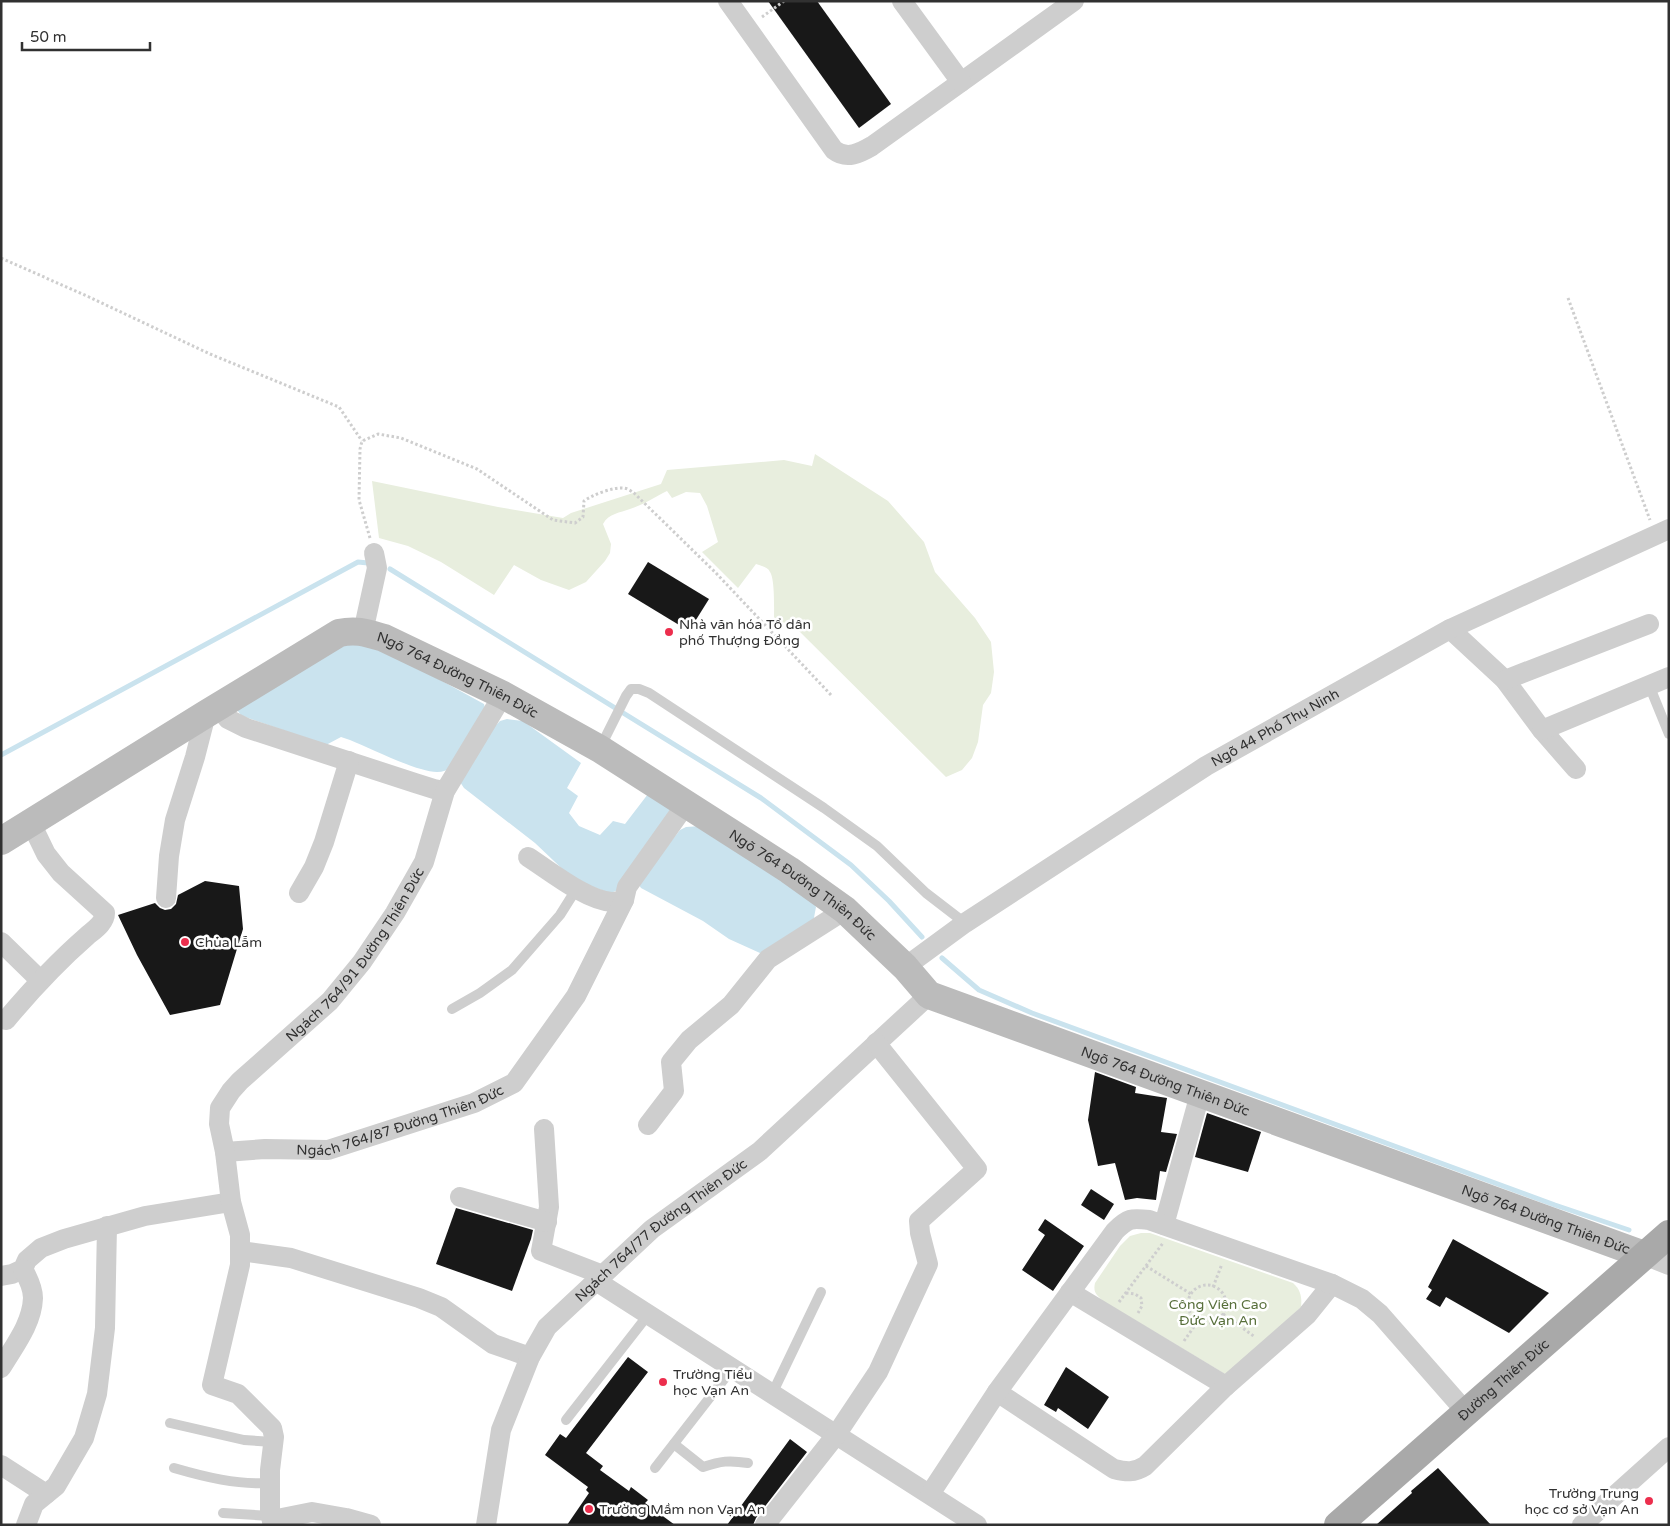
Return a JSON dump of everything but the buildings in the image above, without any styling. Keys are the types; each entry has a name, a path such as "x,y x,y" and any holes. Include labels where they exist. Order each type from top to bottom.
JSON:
{"main road":[{"name":"Đường Thiên Đức","path":"1338,1525 1669,1234"}],"street":[{"path":"728,1 821,132 838,153 852,155 866,149 1071,2"},
{"path":"902,1 961,82"},
{"name":"Ngõ 44 Phố Thụ Ninh","path":"905,967 965,923 1206,766 1450,629 1662,532"},
{"path":"363,632 377,568 374,553"},
{"path":"1506,680 1649,624"},
{"path":"1450,629 1506,680 1542,730 1576,769"},
{"name":"Ngõ 764 Đường Thiên Đức","path":"1,841 339,633 355,630 363,632 384,638 503,696 600,749 686,804 789,870 845,910 905,967 929,994 1644,1255"},
{"path":"1542,730 1669,677"},
{"name":"Ngách 764/91 Đường Thiên Đức","path":"273,1442 272,1428 238,1394 212,1385 240,1265 240,1236 230,1202 225,1152 219,1124 220,1108 231,1090 330,1001 362,962 395,913 424,862 445,791 503,696"},
{"path":"166,898 169,856 174,829 195,757 212,710 246,728 415,784 445,791"},
{"path":"299,893 314,867 324,842 349,761"},
{"name":"Ngách 764/87 Đường Thiên Đức","path":"225,1152 265,1149 328,1150 474,1103 514,1083 576,996 624,900 627,887 686,804"},
{"path":"6,1020 40,980 95,929 105,915 61,873 46,854 31,823"},
{"path":"528,857 577,888 599,899 612,902 624,900"},
{"path":"648,1125 674,1091 671,1062 689,1040 731,1005 768,959 845,910"},
{"path":"1,942 40,980"},
{"name":"Ngách 764/77 Đường Thiên Đức","path":"486,1525 501,1430 530,1357 548,1327 652,1229 760,1151 929,994"},
{"path":"765,1525 836,1435 878,1372 928,1264 919,1221 977,1169 876,1043"},
{"path":"1164,1233 1200,1094"},
{"path":"544,1129 549,1207 541,1251 599,1278 648,1315 977,1525"},
{"path":"460,1197 547,1222"},
{"path":"1,1276 24,1269 28,1260 41,1248 64,1239 145,1216 230,1202"},
{"path":"930,1494 997,1392 1115,1231 1124,1222 1134,1218 1142,1219 1164,1233 1332,1284 1362,1299 1380,1314 1466,1412"},
{"path":"26,1525 34,1504 56,1486 84,1438 97,1394 105,1328 107,1226"},
{"path":"240,1251 291,1258 419,1298 448,1311 493,1344 530,1357"},
{"path":"1644,1255 1669,1265"},
{"path":"1,1368 29,1322 33,1297 24,1269"},
{"path":"997,1392 1114,1469 1127,1472 1137,1471 1145,1466 1226,1386 1307,1315 1332,1284"},
{"path":"1070,1292 1226,1386"},
{"path":"273,1442 270,1470 272,1520 312,1512 371,1525"},
{"path":"1582,1525 1669,1447"},
{"path":"1,1465 46,1494"}],"lane":[{"path":"1649,685 1669,734"},
{"path":"600,749 631,689 639,689 649,693 824,808 877,846 926,893 965,923"},
{"path":"452,1009 480,993 512,970 560,915 577,888"},
{"path":"772,1394 820,1292"},
{"path":"566,1420 648,1315"},
{"path":"655,1468 732,1369"},
{"path":"170,1423 244,1440 273,1442"},
{"path":"674,1444 703,1467 720,1461 748,1463"},
{"path":"174,1468 196,1475 235,1482 270,1484"},
{"path":"223,1514 272,1520"}],"path":[{"path":"762,17 784,1"},
{"path":"1,258 210,354 339,407 362,441 360,500 374,553"},
{"path":"1568,298 1662,532"},
{"path":"362,441 378,434 401,438 477,469 553,520 562,522 575,524 581,520 583,517 584,501 590,497 617,488 624,488 634,493 715,572 832,696"},
{"path":"1116,1307 1146,1266 1164,1233"},
{"path":"1213,1287 1223,1260"},
{"path":"1146,1266 1191,1294"},
{"path":"1204,1285 1213,1287 1221,1291 1226,1302 1223,1314 1214,1322 1207,1324 1198,1321 1191,1315 1188,1309 1188,1302 1191,1294 1198,1287 1204,1285"},
{"path":"1126,1293 1135,1294 1141,1298 1142,1306 1139,1313 1136,1314"},
{"path":"1223,1314 1262,1342"},
{"path":"1180,1347 1198,1321"}],"green space":[{"path":"815,454 888,501 924,542 935,572 975,618 991,642 994,672 991,693 983,705 978,742 972,758 962,770 946,777 797,629 789,624 774,620 773,581 768,569 756,564 738,588 702,552 718,542 707,506 700,493 686,492 672,498 667,491 605,520 603,524 611,544 610,553 586,582 569,590 541,580 514,565 494,595 441,562 408,546 379,538 372,481 498,507 563,518 571,513 661,484 667,470 784,460 812,466"},
{"name":"Công Viên Cao Đức Vạn An","path":"1150,1233 1293,1283 1298,1288 1300,1294 1301,1307 1233,1371 1225,1374 1103,1301 1096,1293 1094,1289 1095,1283 1120,1246 1130,1236"}],"water":[{"path":"340,641 371,642 484,704 485,708 452,767 445,771 428,771 341,737 326,745 248,718 241,715 237,710"},
{"path":"507,719 523,721 581,763 567,788 578,796 569,813 579,826 600,835 613,821 625,824 648,794 671,809 616,891 610,893 574,880 535,843 464,788 460,782 493,728 500,721"},
{"path":"701,826 812,901 816,907 813,923 765,952 760,953 729,939 703,921 641,888 639,885 642,878 680,830 686,827"}],"waterway":[{"path":"1,755 358,562 368,563"},
{"path":"390,569 761,798 851,865 889,901 922,937"},
{"path":"942,958 979,990 1032,1013 1555,1205 1629,1230"}],"place":[{"name":"Nhà văn hóa Tổ dân phố Thượng Đồng","path":"669,632"},
{"name":"Chùa Lẫm","path":"185,942"},
{"name":"Trường Tiểu học Vạn An","path":"663,1382"},
{"name":"Trường Trung học cơ sở Vạn An","path":"1649,1501"},
{"name":"Trường Mầm non Vạn An","path":"589,1509"}]}
